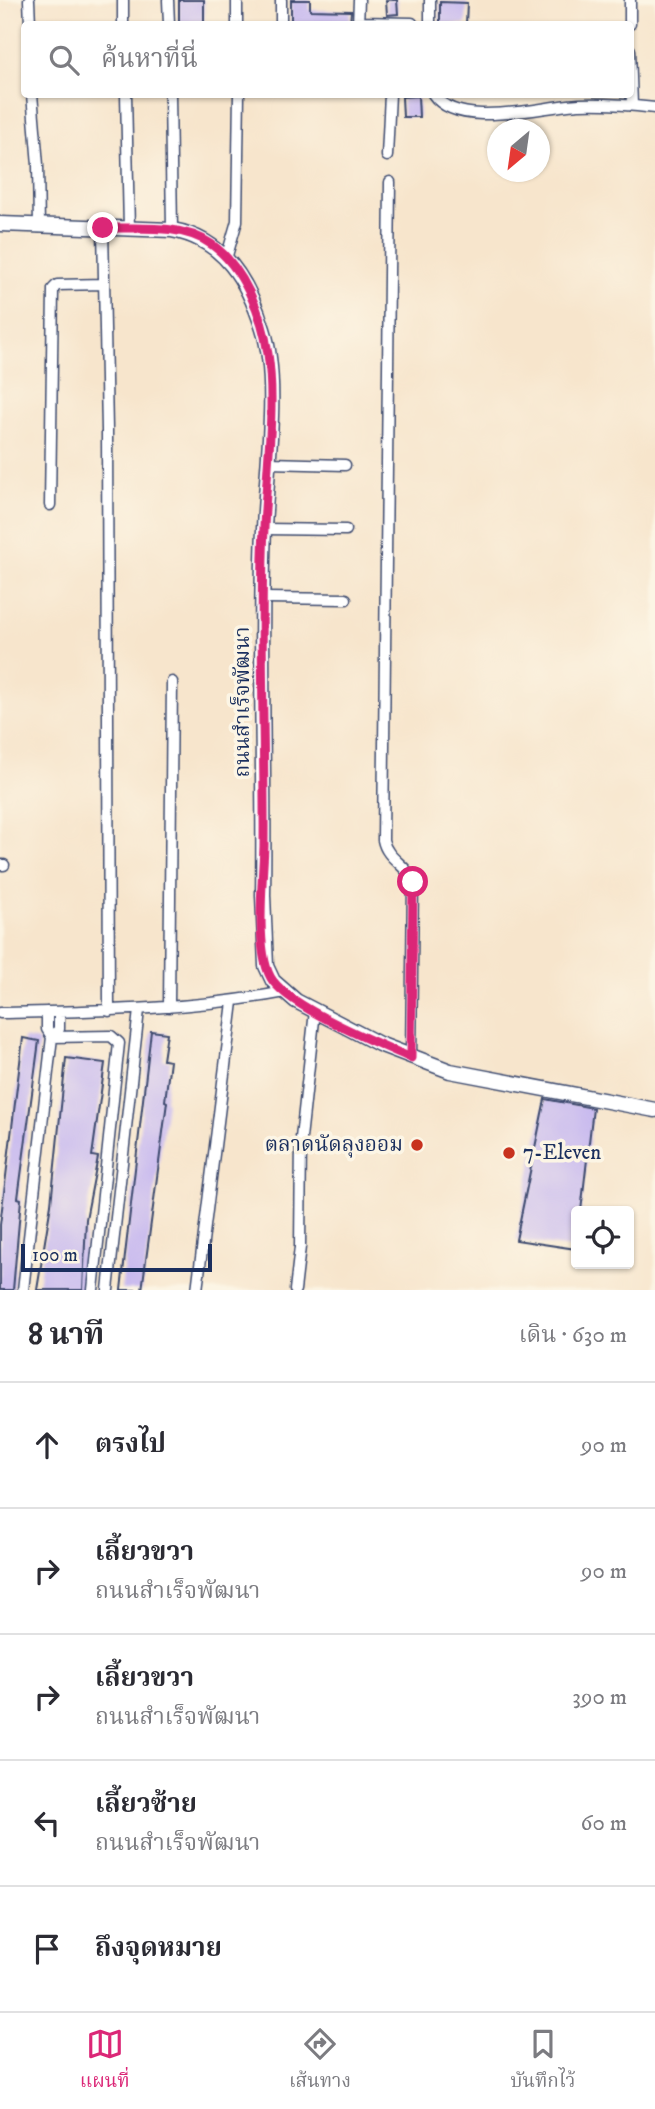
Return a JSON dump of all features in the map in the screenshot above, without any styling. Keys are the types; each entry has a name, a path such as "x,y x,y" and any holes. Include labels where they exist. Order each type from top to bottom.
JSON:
{"street":[{"path":"29,0 30,21"},
{"path":"123,0 123,21"},
{"path":"168,0 169,21"},
{"path":"237,0 237,21"},
{"path":"281,0 281,21"},
{"path":"358,21 359,0"},
{"path":"430,0 430,21"},
{"path":"630,0 630,21"},
{"path":"32,98 38,165 38,227"},
{"path":"126,98 129,229"},
{"path":"170,98 172,230"},
{"path":"226,258 237,221 239,98"},
{"path":"387,156 390,98"},
{"path":"437,98 446,107 470,113 512,113 579,104 655,108"},
{"path":"632,98 632,105"},
{"path":"390,182 383,841 385,851 411,876 413,882 411,1058"},
{"name":"ถนนสำเร็จพัฒนา","path":"0,224 172,230 194,234 213,245 226,258 242,281 264,330 269,357 269,463 264,529 264,951 273,981 314,1011 411,1058 483,1079 655,1110"},
{"path":"103,228 109,1011"},
{"path":"50,505 53,289 57,285 104,284"},
{"path":"269,463 345,465"},
{"path":"264,529 346,530"},
{"path":"264,598 346,599"},
{"path":"169,1007 172,682"},
{"path":"0,1013 139,1010 233,1002 285,992"},
{"path":"197,1290 233,1002"},
{"path":"108,1290 139,1010"},
{"path":"296,1290 300,1247 301,1138 314,1011"},
{"path":"23,1290 52,1037 59,1029 53,1012"},
{"path":"52,1037 111,1036 119,1043 93,1290"}],"building":[{"path":"179,0 204,0 204,21 179,21"},
{"path":"291,0 310,0 310,10 351,11 350,21 291,21"},
{"path":"386,0 397,0 398,14 387,15"},
{"path":"440,2 467,3 466,21 440,21"},
{"path":"402,98 418,98 419,117 403,117"},
{"path":"151,1031 167,1033 163,1060 170,1061 167,1102 142,1290 121,1290"},
{"path":"23,1038 39,1041 18,1198 21,1199 13,1290 0,1290 0,1225"},
{"path":"66,1058 105,1063 92,1156 98,1157 86,1219 83,1290 37,1290 51,1204"},
{"path":"545,1099 593,1108 582,1206 571,1206 571,1248 516,1240"}],"place":[{"name":"ตลาดนัดลุงออม","path":"417,1145"},
{"name":"7-Eleven","path":"509,1153"}],"route":[{"path":"103,228 172,230 194,234 213,245 242,281 264,330 269,357 269,463 264,529 263,895 266,966 273,981 296,1001 411,1058 413,882"}]}
